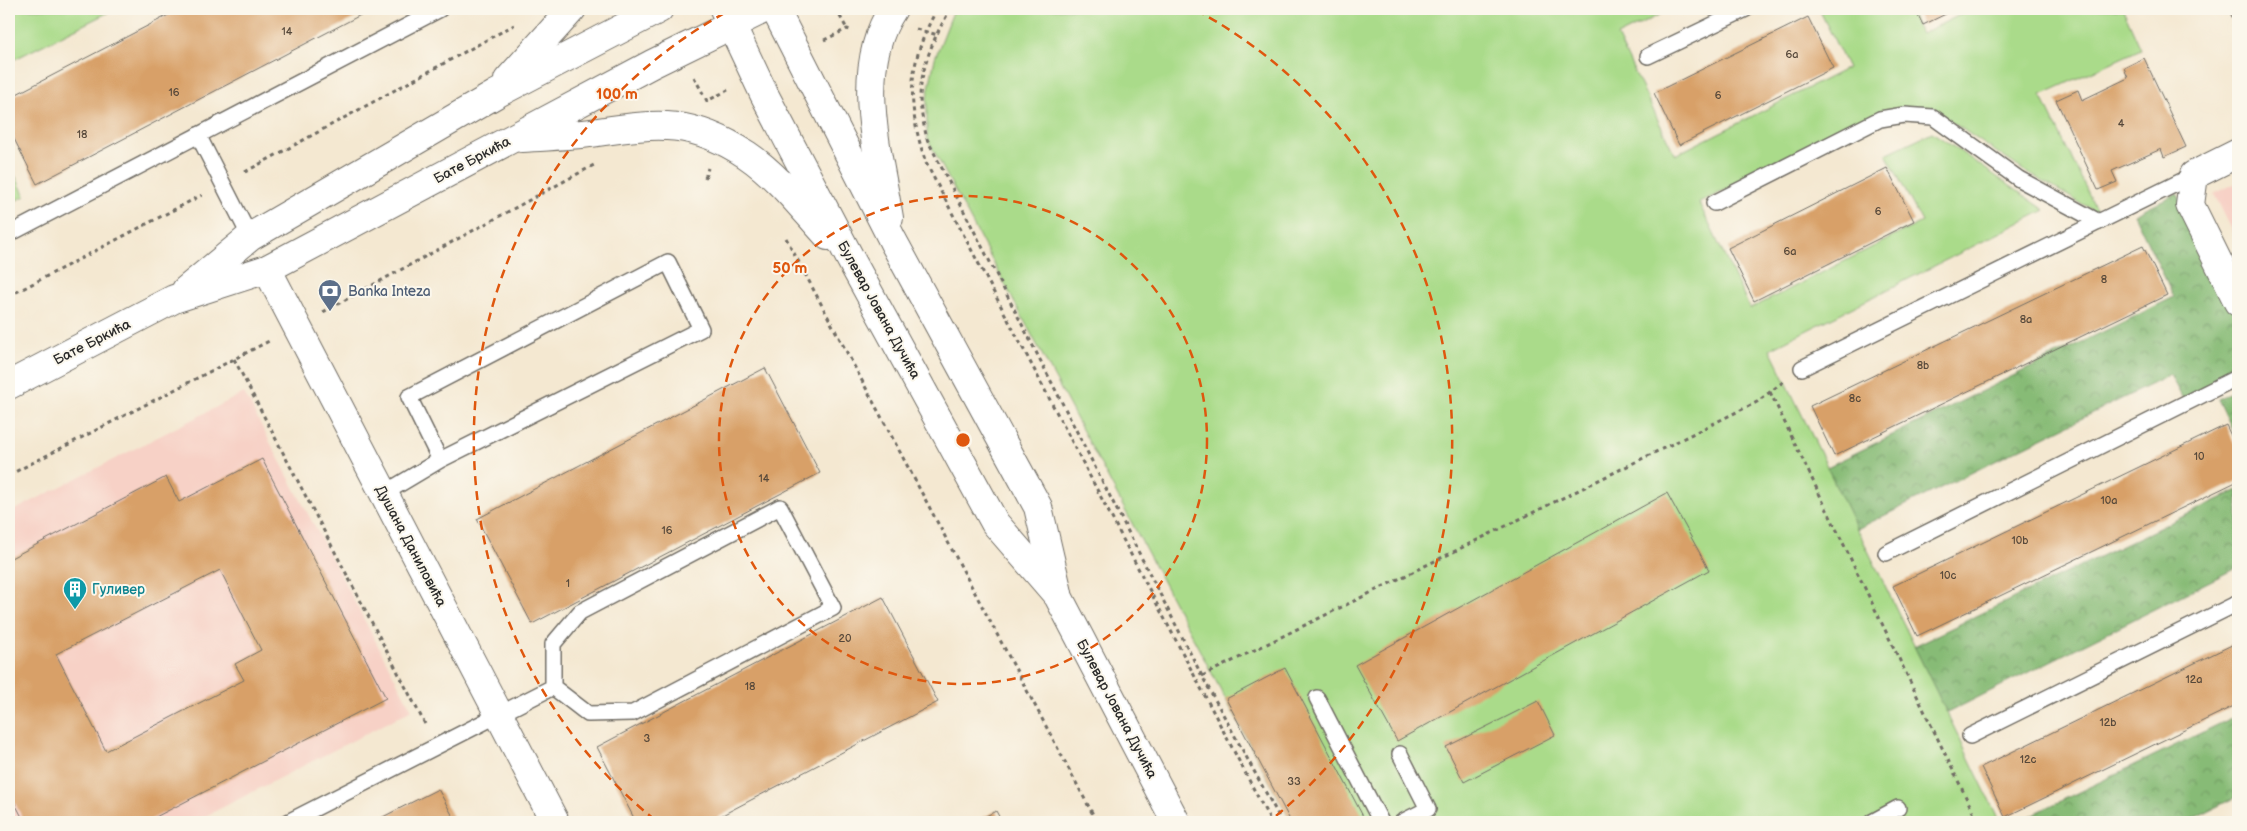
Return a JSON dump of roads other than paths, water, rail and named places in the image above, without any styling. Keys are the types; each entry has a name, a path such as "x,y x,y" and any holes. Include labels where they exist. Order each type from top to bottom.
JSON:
{"street":[{"path":"496,94 572,9"},
{"name":"Бате Бркића","path":"174,299 250,237 496,94 659,9"},
{"name":"Бате Бркића","path":"9,385 174,299 267,269 652,64 728,17 764,9"},
{"name":"Булевар Јована Дучића","path":"775,9 893,241 1038,507 1058,596"},
{"path":"893,9 878,38 872,81 873,119 893,241"},
{"name":"Булевар Јована Дучића","path":"728,17 764,94 851,260 995,523 1058,596 1176,822"},
{"path":"510,139 597,132 627,126 651,125 698,131 717,138 748,156 769,174 851,260"},
{"path":"2238,153 2194,175 2190,205 2238,302"},
{"name":"Душана Даниловића","path":"267,269 555,822"}],"lane":[{"path":"9,234 440,9"},
{"path":"1648,56 1746,9"},
{"path":"1714,203 1880,119 1904,115 1933,117 2019,179 2099,222"},
{"path":"198,134 250,237"},
{"path":"1802,368 2194,175"},
{"path":"383,494 440,460 701,329 668,262 409,397 440,460"},
{"path":"1886,553 2238,377"},
{"path":"780,507 833,608 634,713 588,714 553,687 553,644 580,612 780,507"},
{"path":"1970,736 2238,604"},
{"path":"288,822 553,687"},
{"path":"1317,698 1382,822"},
{"path":"1400,754 1428,809 1402,822"},
{"path":"1872,822 1898,808"}],"place":[{"name":"Banka Inteza","path":"330,312"},
{"name":"Гуливер","path":"75,610"}]}
